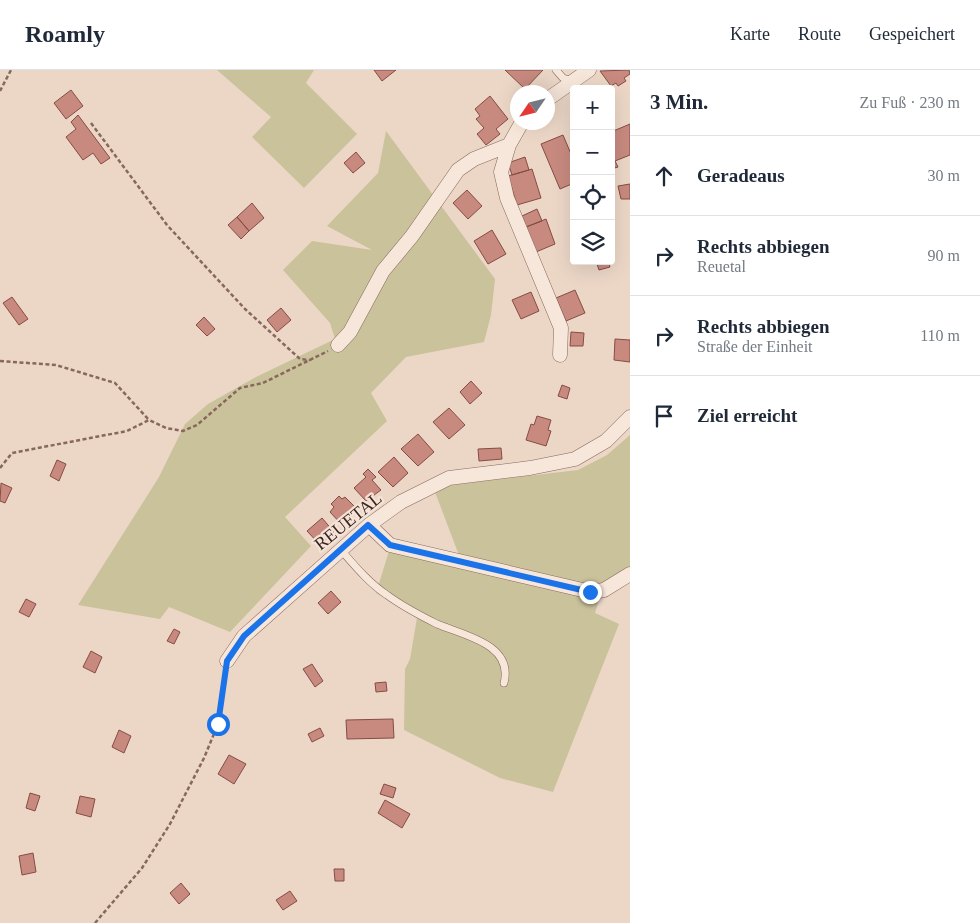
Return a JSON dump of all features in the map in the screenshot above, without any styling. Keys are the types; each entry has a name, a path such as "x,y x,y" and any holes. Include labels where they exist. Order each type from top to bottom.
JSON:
{"street":[{"path":"555,94 589,70"},
{"path":"517,130 509,145 501,172 507,198 561,328 560,354"},
{"path":"338,345 350,332 383,271 412,236 458,170 474,159 509,145"},
{"name":"REUETAL","path":"227,661 244,636 368,525 401,502 449,478 530,468 575,459 606,441 630,416"},
{"path":"368,525 390,545 590,592 604,590 630,574"}],"lane":[{"path":"556,70 563,78 572,81"},
{"path":"341,550 362,574 387,595 438,624 485,642 500,655 506,674 504,683"}],"path":[{"path":"0,90 11,70"},
{"path":"0,362 56,365 115,383 149,420 166,428 182,431 197,425 240,388 263,383 312,360 300,359 252,315 167,226 91,123"},
{"path":"0,468 12,453 127,431 149,420"},
{"path":"95,923 112,905 170,824 204,758 218,724 227,661"}],"shaded area":[{"path":"217,70 314,70 306,83 357,134 304,188 252,137 271,117"},
{"path":"386,131 495,279 491,315 484,342 406,357 371,393 387,421 285,517 311,546 230,632 169,607 160,619 78,605 159,477 185,424 208,404 258,376 335,339 330,323 283,270 312,241 372,250 327,226 378,173"},
{"path":"630,435 630,582 599,600 595,613 619,624 553,792 500,778 404,730 405,669 410,659 417,618 376,593 389,551 463,566 435,492 452,485 578,470 607,455"}],"building":[{"path":"374,70 396,70 382,81"},
{"path":"505,70 543,70 529,85 521,85"},
{"path":"629,70 630,74 624,78 626,81 618,86 616,83 610,85 600,71"},
{"path":"71,90 83,106 66,119 54,103"},
{"path":"490,96 508,119 496,129 500,134 486,145 477,134 484,128 476,119 480,116 475,109"},
{"path":"78,115 110,158 101,164 93,153 83,160 66,137 76,129 71,122"},
{"path":"630,124 630,155 615,161 615,130"},
{"path":"563,135 570,152 570,185 560,189 541,144"},
{"path":"356,152 365,163 353,173 344,163"},
{"path":"525,157 529,170 512,175 508,163"},
{"path":"532,169 541,198 517,205 508,176"},
{"path":"630,184 630,199 621,199 618,186"},
{"path":"467,190 482,206 468,219 453,203"},
{"path":"252,203 264,218 249,231 237,217"},
{"path":"537,209 542,221 526,227 522,216"},
{"path":"237,217 249,231 241,239 228,225"},
{"path":"546,219 555,244 536,252 526,227"},
{"path":"492,230 506,254 488,264 474,241"},
{"path":"597,265 609,265 610,267 599,270"},
{"path":"575,290 585,313 566,321 556,298"},
{"path":"531,292 539,311 521,319 512,300"},
{"path":"12,297 28,319 19,325 3,303"},
{"path":"281,308 291,320 277,332 267,320"},
{"path":"204,317 215,329 207,336 196,325"},
{"path":"571,332 584,333 583,346 570,346"},
{"path":"615,339 630,340 630,362 614,360"},
{"path":"471,381 482,393 470,404 460,392"},
{"path":"562,385 570,388 567,399 558,396"},
{"path":"449,408 465,425 449,439 433,422"},
{"path":"537,416 551,420 548,430 551,431 546,446 526,440 531,424 534,425"},
{"path":"418,434 434,452 418,466 401,449"},
{"path":"501,448 502,459 479,461 478,449"},
{"path":"394,457 408,473 393,487 378,472"},
{"path":"57,460 66,464 59,481 50,476"},
{"path":"368,469 376,477 372,480 381,490 366,501 354,488 366,477 363,474"},
{"path":"1,483 12,488 5,503 0,501"},
{"path":"339,496 342,499 345,497 358,510 342,525 330,512 334,507 331,504"},
{"path":"322,518 334,532 320,545 307,531"},
{"path":"331,591 341,602 328,614 318,603"},
{"path":"26,599 36,604 29,617 19,612"},
{"path":"174,629 180,632 174,644 167,641"},
{"path":"91,651 102,657 95,673 83,667"},
{"path":"312,664 323,681 315,687 303,669"},
{"path":"386,682 387,691 376,692 375,683"},
{"path":"393,719 394,738 347,739 346,720"},
{"path":"320,728 324,736 312,742 308,734"},
{"path":"119,730 131,736 124,753 112,747"},
{"path":"229,755 246,764 234,784 218,774"},
{"path":"384,784 396,788 393,798 380,794"},
{"path":"30,793 40,796 35,811 26,808"},
{"path":"80,796 95,799 91,817 76,813"},
{"path":"385,800 410,814 402,828 378,813"},
{"path":"33,853 36,872 22,875 19,856"},
{"path":"334,869 344,869 344,881 335,881"},
{"path":"181,883 190,894 179,904 170,893"},
{"path":"290,891 297,901 283,910 276,900"}],"route":[{"path":"218,724 227,661 244,636 368,525 390,545 590,592"}]}
